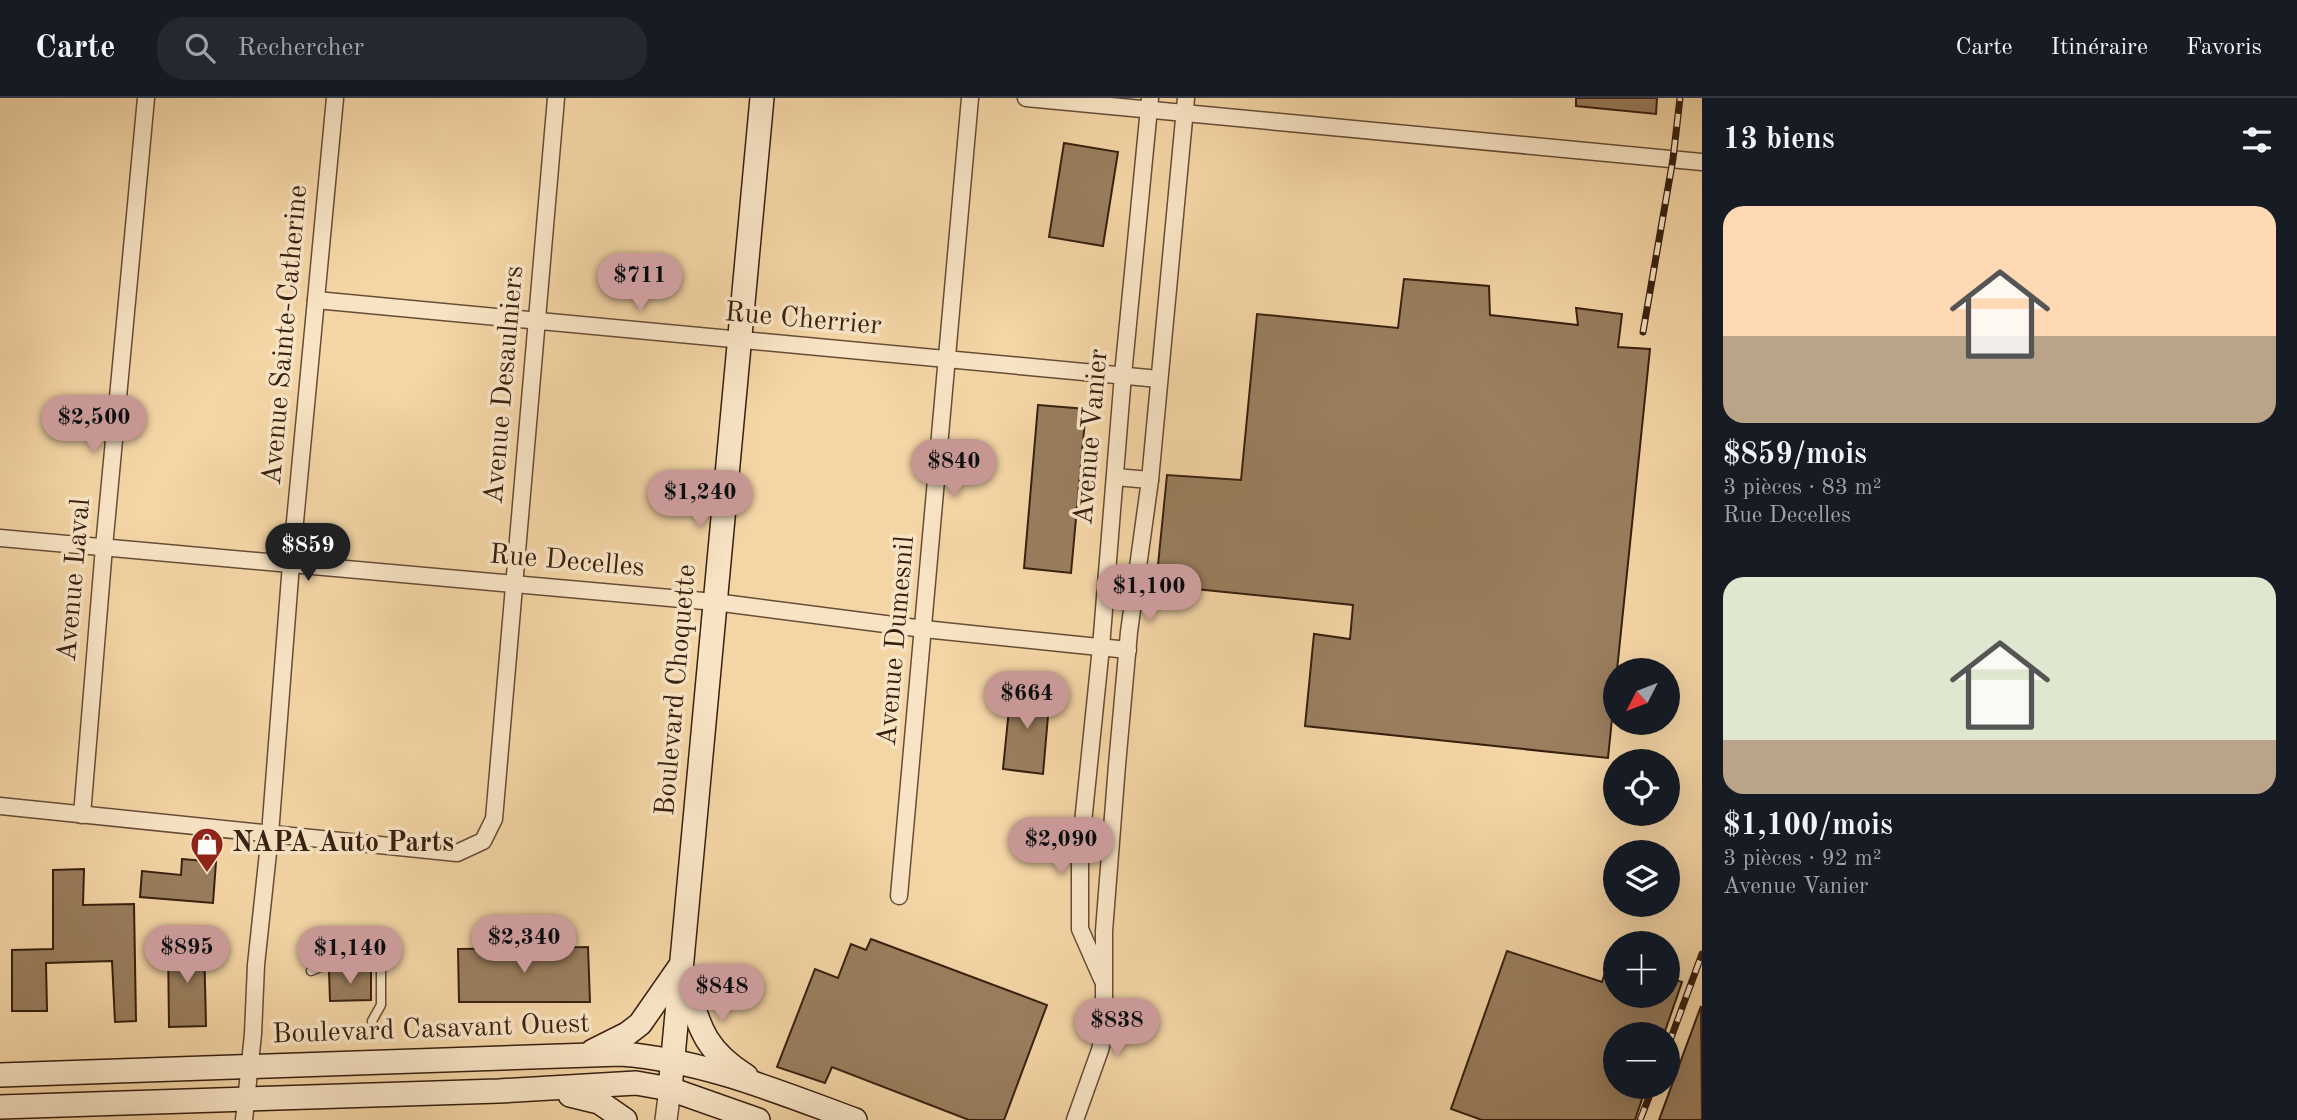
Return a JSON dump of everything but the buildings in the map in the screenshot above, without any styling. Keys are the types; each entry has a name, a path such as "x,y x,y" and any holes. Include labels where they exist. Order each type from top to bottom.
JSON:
{"main road":[{"name":"Boulevard Choquette","path":"670,1089 762,98"},
{"path":"589,1054 640,1024 681,965"},
{"path":"681,965 702,1033 728,1064 762,1086"},
{"name":"Boulevard Casavant Ouest","path":"0,1075 589,1054 638,1055 706,1069 855,1120"},
{"path":"0,1107 245,1110 636,1083 670,1089 758,1120"},
{"path":"528,1089 599,1101 625,1120"}],"street":[{"name":"Avenue Laval","path":"82,815 146,98"},
{"name":"Avenue Sainte-Catherine","path":"245,1110 291,564 335,98"},
{"name":"Avenue Desaulniers","path":"270,834 457,853 483,841 494,819 556,98"},
{"name":"Avenue Dumesnil","path":"899,896 971,98"},
{"path":"1026,98 1186,105 1702,162"},
{"name":"Avenue Vanier","path":"1104,985 1080,929 1080,852 1101,647 1149,103"},
{"name":"Avenue Vanier","path":"1075,1120 1104,1033 1104,931 1117,765 1128,650 1150,480 1186,105"},
{"name":"Rue Cherrier","path":"316,300 1159,379"},
{"path":"1115,477 1150,480"},
{"name":"Rue Decelles","path":"0,538 715,602 924,629 1128,650"},
{"path":"1090,758 1117,765"},
{"path":"0,806 270,834"},
{"name":"Boulevard Choquette","path":"666,1120 670,1089"}],"lane":[{"path":"311,971 325,965 377,964 381,971 381,1005 372,1021"}],"railway":[{"path":"1643,332 1673,159 1680,98"},
{"path":"1677,1022 1702,954"},
{"path":"1640,1120 1648,1099"}],"place":[{"name":"NAPA Auto Parts","path":"207,874"}]}
